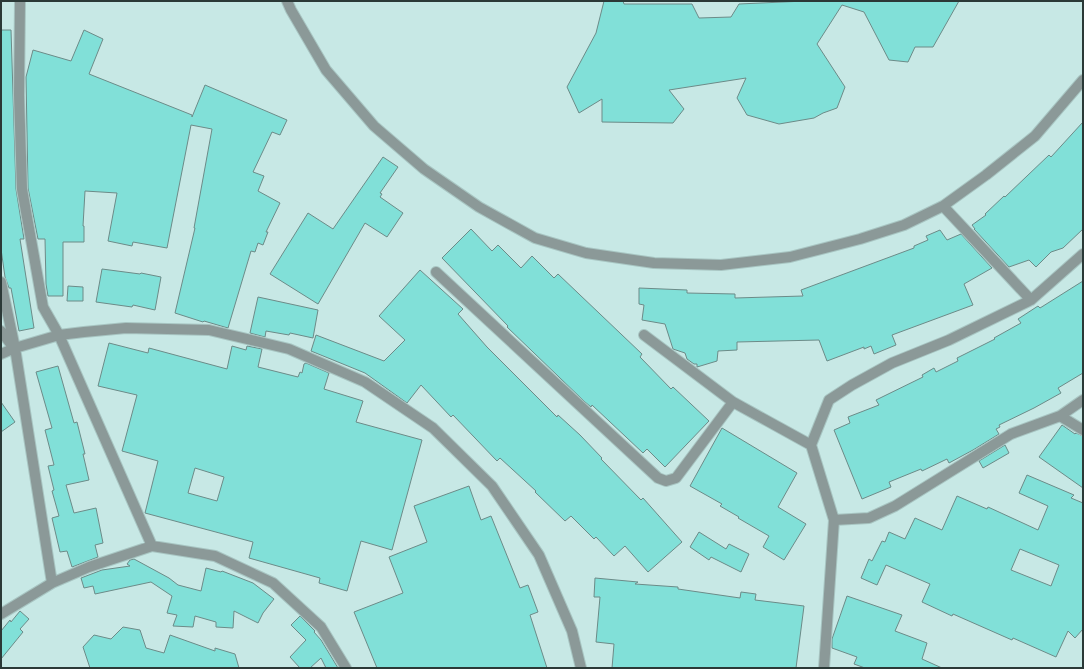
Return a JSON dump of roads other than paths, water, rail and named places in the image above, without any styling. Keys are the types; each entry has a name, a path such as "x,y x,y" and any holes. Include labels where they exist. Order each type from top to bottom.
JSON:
{"street":[{"path":"20,1 22,189 43,307 59,335 152,546"},
{"path":"287,1 326,70 374,126 424,169 479,207 535,238 586,253 654,263 721,265 790,258 860,239 904,225 943,206 986,175 1035,136 1083,80"},
{"path":"943,206 1030,300"},
{"path":"824,668 834,520 811,446 829,400 852,385 892,363 949,340 1030,300 1083,254"},
{"path":"436,272 658,478 666,481 676,478 733,402"},
{"path":"1,282 15,348 52,582"},
{"path":"1,354 15,348 59,335 84,332 126,328 209,330 289,349 365,382 433,428 492,486 539,555 572,631 581,668"},
{"path":"1,331 15,348"},
{"path":"644,335 733,402 811,446"},
{"path":"834,520 869,518 895,506 1011,434 1060,416 1083,400"},
{"path":"1060,416 1083,430"},
{"path":"1,614 52,582 89,567 152,546 215,556 273,583 321,627 346,668"}]}
